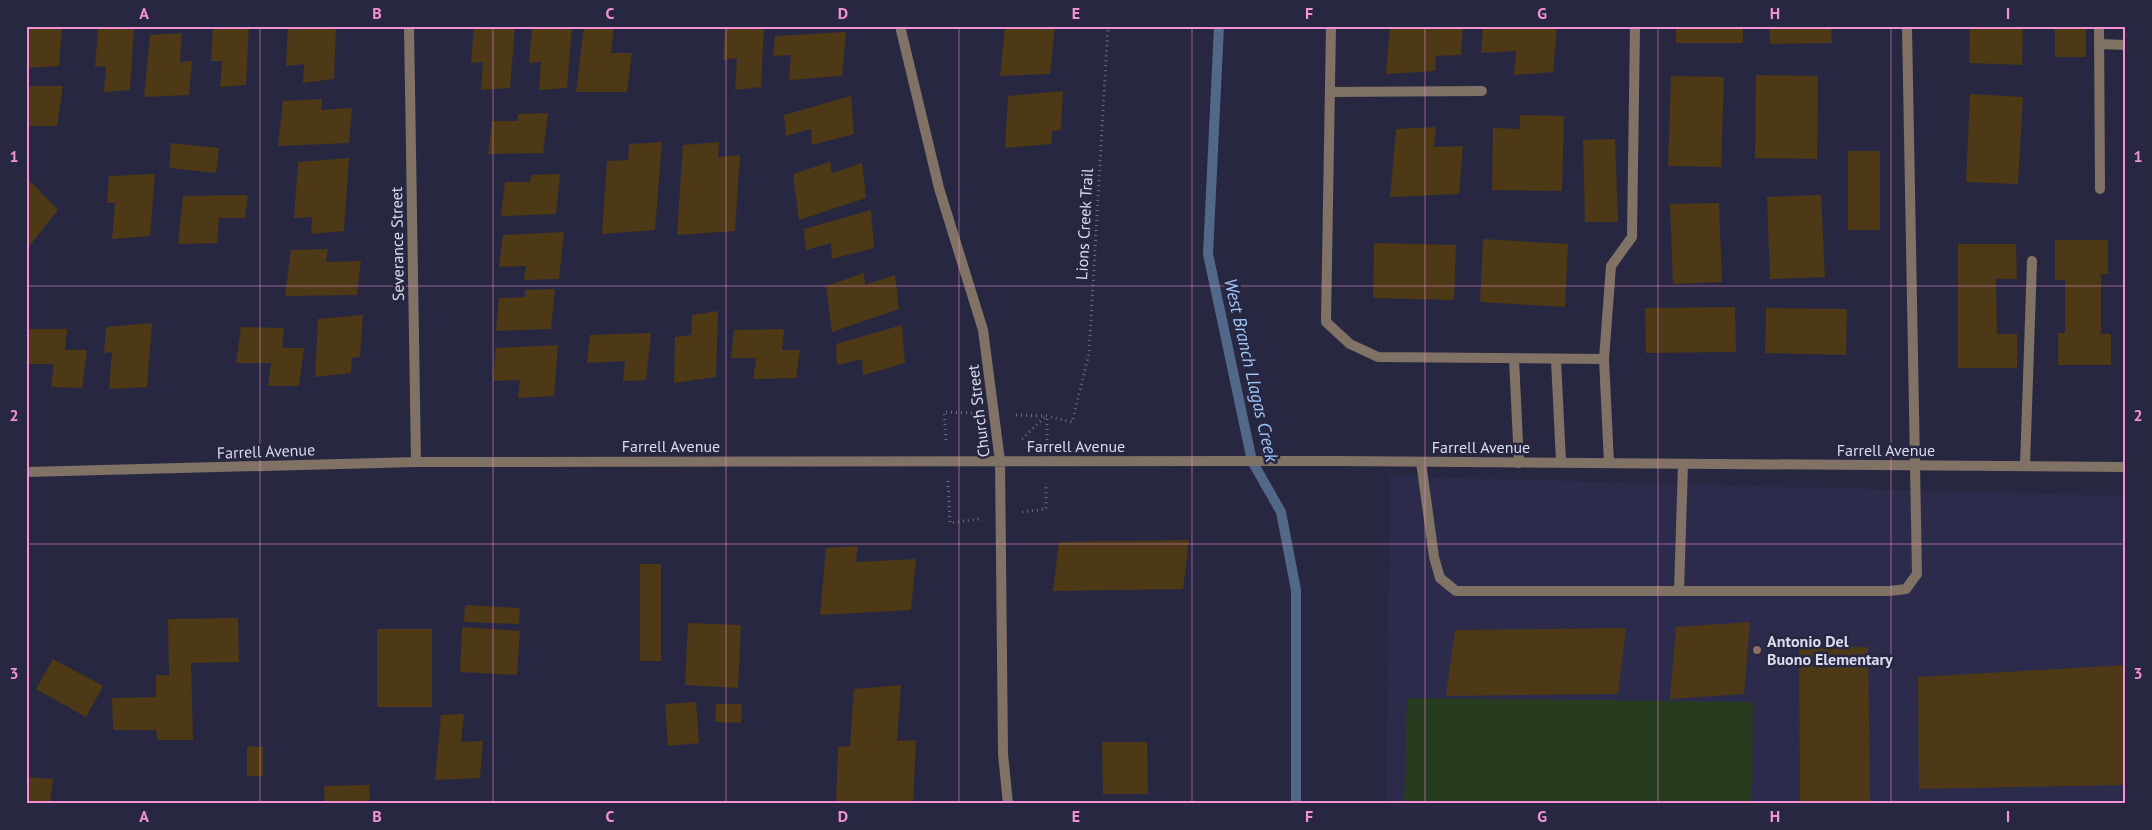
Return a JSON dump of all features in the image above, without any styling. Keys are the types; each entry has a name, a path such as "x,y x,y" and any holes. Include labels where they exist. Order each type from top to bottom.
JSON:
{"street":[{"name":"Severance Street","path":"409,26 416,462"},
{"name":"Church Street","path":"900,26 939,188 983,330 1000,461 1003,754 1008,804"},
{"path":"1331,26 1326,322 1350,344 1378,357 1604,360"},
{"path":"1609,463 1604,360 1611,266 1632,237 1635,26"},
{"path":"1421,462 1434,557 1440,578 1456,591 1906,589 1917,574 1907,26"},
{"path":"2099,26 2100,188"},
{"path":"2099,44 2126,45"},
{"path":"1330,92 1482,91"},
{"path":"2024,466 2032,261"},
{"path":"1514,359 1519,463"},
{"path":"1556,360 1561,462"},
{"name":"Farrell Avenue","path":"26,472 416,462 1335,461 2126,467"},
{"path":"1679,591 1683,464"}],"path":[{"name":"Lions Creek Trail","path":"1047,416 1072,422 1089,353 1108,26"}],"shaded area":[{"name":"Antonio Del Buono Elementary","path":"1390,476 2126,496 2126,804 1386,804"}],"green space":[{"path":"1407,698 1753,702 1752,804 1404,804"}],"building":[{"path":"26,26 62,26 59,66 26,68"},
{"path":"134,26 130,90 104,92 106,66 95,67 98,28"},
{"path":"213,26 249,26 246,85 220,87 222,61 211,61"},
{"path":"288,26 336,26 334,79 303,83 304,64 286,66"},
{"path":"474,26 515,26 510,88 481,90 483,62 471,63"},
{"path":"532,26 572,26 567,88 539,90 541,62 529,63"},
{"path":"584,26 614,26 611,53 632,53 627,92 576,92"},
{"path":"725,26 764,26 761,87 735,90 737,58 723,60"},
{"path":"1005,26 1055,26 1050,74 1000,76"},
{"path":"1390,26 1463,26 1461,55 1436,56 1435,71 1386,74"},
{"path":"1483,26 1557,26 1553,72 1514,75 1516,51 1481,53"},
{"path":"1676,26 1743,26 1743,43 1676,43"},
{"path":"1769,26 1831,26 1832,43 1770,44"},
{"path":"1970,26 2023,26 2022,65 1969,63"},
{"path":"2055,26 2086,26 2086,57 2055,57"},
{"path":"846,32 842,76 789,80 791,55 773,56 775,36"},
{"path":"182,33 180,62 192,61 189,95 144,97 150,35"},
{"path":"1756,75 1818,76 1817,159 1755,158"},
{"path":"1671,76 1724,77 1721,167 1668,166"},
{"path":"26,86 63,86 57,126 26,126"},
{"path":"1063,91 1061,130 1052,131 1051,144 1005,148 1008,96"},
{"path":"1970,94 2023,97 2018,184 1966,182"},
{"path":"851,96 854,134 812,145 811,129 786,136 784,115"},
{"path":"322,99 321,110 352,108 349,143 278,146 283,101"},
{"path":"548,113 543,153 488,154 492,121 517,121 518,114"},
{"path":"1520,115 1564,116 1562,191 1492,190 1493,128 1520,129"},
{"path":"1436,127 1434,147 1463,146 1459,194 1390,197 1396,129"},
{"path":"1615,139 1618,222 1585,222 1583,140"},
{"path":"662,142 655,230 602,234 607,161 628,160 629,144"},
{"path":"719,142 718,157 740,155 735,231 677,235 683,145"},
{"path":"171,143 219,148 216,173 169,168"},
{"path":"1848,151 1880,151 1880,230 1848,230"},
{"path":"349,158 344,231 311,234 312,217 294,218 298,162"},
{"path":"830,162 832,173 862,163 866,198 799,220 793,174"},
{"path":"155,174 150,236 112,239 115,203 107,203 109,176"},
{"path":"560,174 556,214 501,216 505,182 530,182 531,175"},
{"path":"26,177 58,210 26,250"},
{"path":"248,195 245,218 219,218 217,243 178,244 183,196"},
{"path":"1821,195 1825,277 1770,279 1767,197"},
{"path":"1719,203 1722,282 1673,284 1670,204"},
{"path":"871,210 874,248 832,259 831,243 806,250 804,229"},
{"path":"564,232 559,279 524,280 526,266 499,267 503,235"},
{"path":"1483,239 1568,244 1565,307 1480,302"},
{"path":"2055,240 2108,240 2108,274 2101,274 2101,334 2111,334 2111,365 2058,365 2058,333 2065,333 2065,280 2055,280"},
{"path":"1374,243 1456,245 1454,300 1373,298"},
{"path":"1958,244 2016,244 2017,279 1996,279 1997,334 2017,334 2017,368 1958,368"},
{"path":"328,249 326,262 361,261 357,295 285,296 291,250"},
{"path":"864,273 865,285 895,275 899,309 832,332 826,286"},
{"path":"555,289 551,329 496,331 499,298 525,297 525,290"},
{"path":"1735,307 1736,352 1646,353 1645,308"},
{"path":"1766,308 1847,309 1846,355 1765,353"},
{"path":"718,311 716,377 674,383 675,337 691,335 692,315"},
{"path":"363,315 360,357 352,358 351,373 315,377 318,319"},
{"path":"152,323 147,387 109,389 112,352 104,353 106,327"},
{"path":"902,325 905,363 863,375 862,359 837,365 836,344"},
{"path":"241,327 284,328 282,348 304,348 299,386 268,386 271,363 236,363"},
{"path":"26,329 67,329 65,350 87,350 82,388 51,387 54,364 26,364"},
{"path":"784,329 782,350 800,350 796,378 753,379 756,358 731,358 734,330"},
{"path":"651,333 646,380 623,381 625,361 587,363 590,335"},
{"path":"558,345 554,396 518,398 520,380 493,381 496,348"},
{"path":"1189,540 1183,589 1053,591 1059,542"},
{"path":"858,546 856,562 916,559 911,610 820,615 826,548"},
{"path":"640,564 661,564 661,661 640,661"},
{"path":"465,605 520,608 519,624 464,622"},
{"path":"238,618 239,662 191,663 193,740 157,740 156,730 113,730 112,698 156,697 156,675 169,675 168,619"},
{"path":"1750,622 1744,694 1670,699 1676,627"},
{"path":"688,623 741,625 738,688 685,685"},
{"path":"462,627 520,631 517,675 460,672"},
{"path":"1626,628 1618,694 1446,696 1455,630"},
{"path":"377,629 432,629 432,707 377,707"},
{"path":"1868,647 1870,804 1800,804 1799,648"},
{"path":"53,659 103,686 86,717 36,689"},
{"path":"2126,665 2126,785 1919,789 1918,677"},
{"path":"901,685 897,741 916,740 913,804 836,804 838,747 850,746 854,689"},
{"path":"696,702 699,743 668,746 665,704"},
{"path":"716,704 742,704 741,723 715,722"},
{"path":"464,714 461,742 483,741 480,778 435,780 441,715"},
{"path":"1102,742 1147,742 1148,794 1103,794"},
{"path":"247,746 263,747 263,776 247,776"},
{"path":"26,777 53,779 50,804 26,804"},
{"path":"369,785 370,804 325,804 324,786"}],"waterway":[{"name":"West Branch Llagas Creek","path":"1219,26 1208,254 1252,461 1281,512 1296,590 1296,804"}],"place":[{"name":"Antonio Del Buono Elementary","path":"1757,650"}]}
